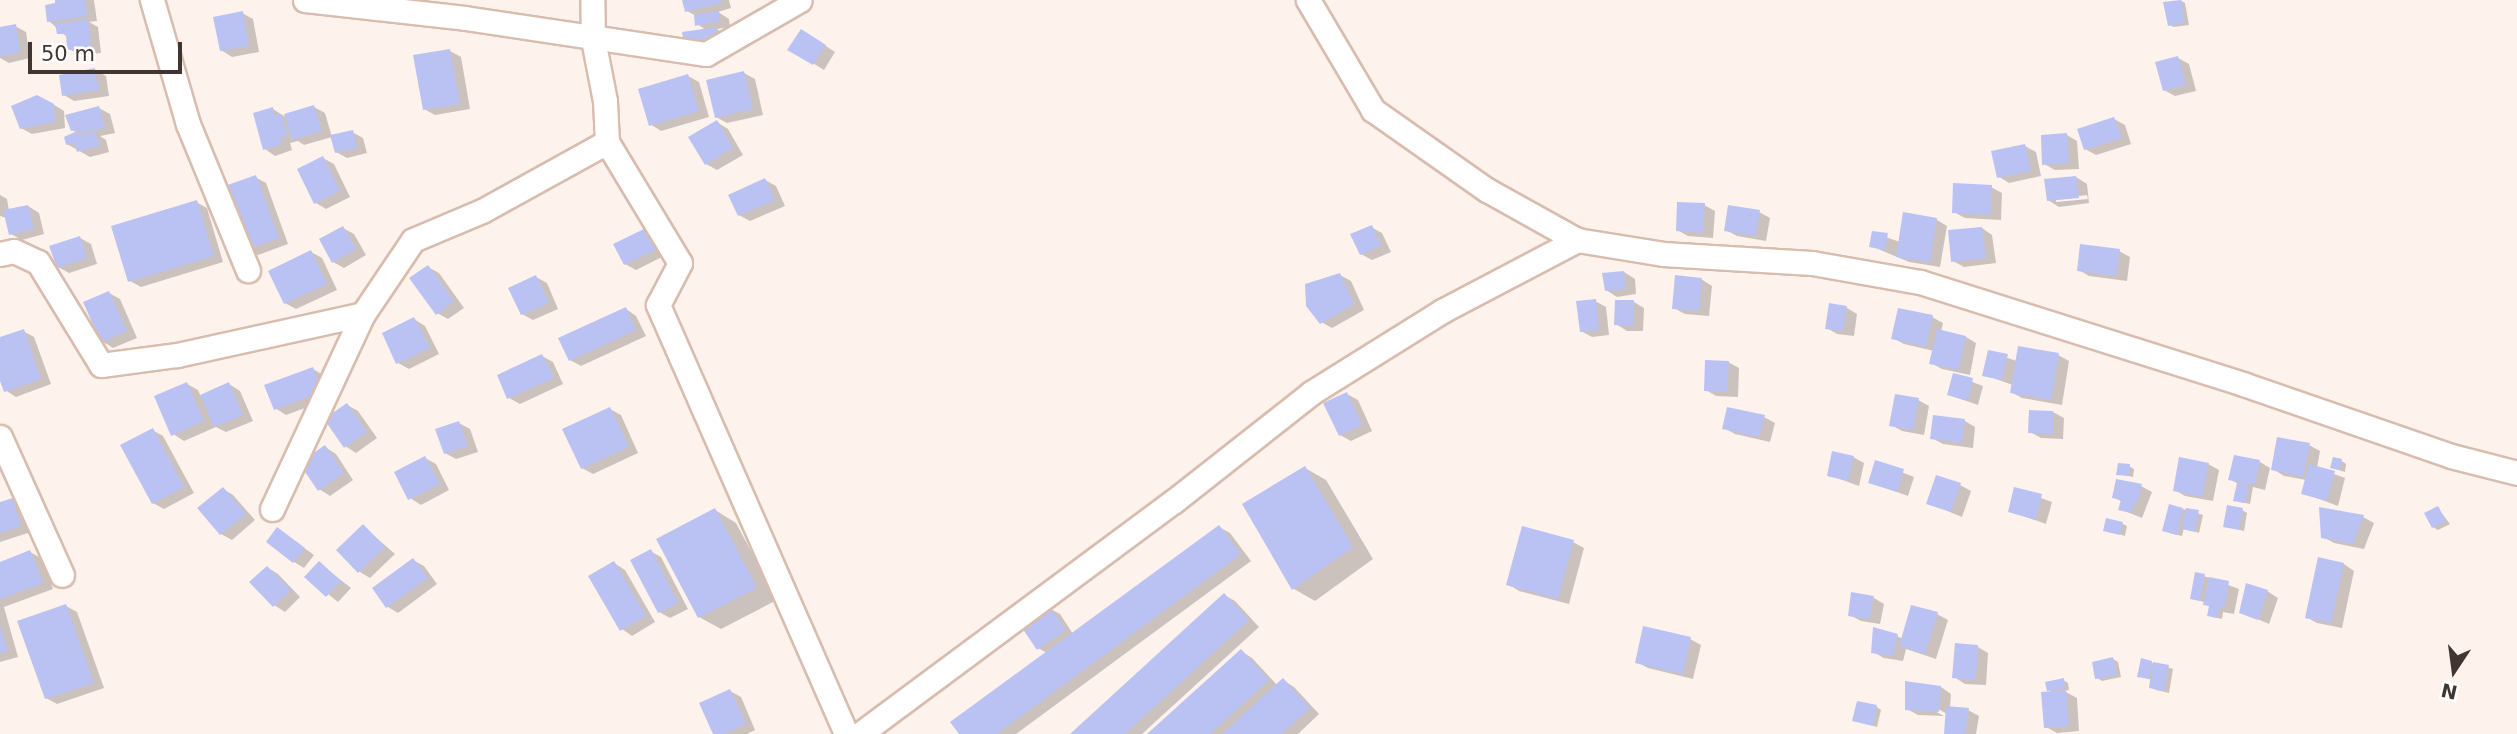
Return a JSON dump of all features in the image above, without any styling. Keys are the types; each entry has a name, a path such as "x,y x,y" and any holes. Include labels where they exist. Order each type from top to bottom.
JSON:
{"street":[{"path":"152,0 188,124 248,270"},
{"path":"305,0 466,18 706,54 800,0"},
{"path":"592,0 593,39 605,101 607,142 680,263 658,305 846,734"},
{"path":"1308,0 1373,110 1487,190 1577,240 1663,254 1812,263 1920,282 2243,384 2451,456 2517,473"},
{"path":"272,509 363,314 413,240 482,211 607,142"},
{"path":"860,734 1174,501 1311,393 1441,312 1577,240"},
{"path":"0,254 14,251 38,262 101,365 177,355 363,314"},
{"path":"0,437 62,575"}],"building":[{"path":"55,0 85,0 87,16 47,22 45,5 55,3"},
{"path":"682,0 721,0 721,3 685,12"},
{"path":"2181,0 2185,23 2168,26 2163,2"},
{"path":"243,11 249,46 220,51 213,17"},
{"path":"719,11 720,21 695,26 694,15"},
{"path":"88,19 91,47 67,50 66,34 57,34 55,24"},
{"path":"16,24 20,52 0,57 0,27"},
{"path":"716,27 718,40 684,45 682,32"},
{"path":"801,29 826,45 813,65 787,50"},
{"path":"450,49 460,104 423,110 413,55"},
{"path":"2178,56 2186,85 2163,91 2155,62"},
{"path":"95,68 99,90 62,96 59,75"},
{"path":"744,71 753,109 715,118 706,80"},
{"path":"688,74 699,111 649,126 638,89"},
{"path":"37,95 54,104 55,122 20,129 11,106"},
{"path":"314,105 322,131 292,140 284,114"},
{"path":"99,106 105,128 80,133 78,129 71,131 65,115"},
{"path":"273,107 274,115 281,114 288,136 280,138 282,144 263,150 253,113"},
{"path":"2114,117 2122,138 2084,150 2077,129"},
{"path":"717,120 733,148 705,165 688,137"},
{"path":"353,130 357,148 335,153 330,135"},
{"path":"77,131 78,135 96,132 99,146 77,152 74,143 66,145 64,137"},
{"path":"2067,133 2069,163 2042,165 2041,135"},
{"path":"2025,144 2031,171 1997,178 1991,151"},
{"path":"323,156 340,191 314,204 297,169"},
{"path":"256,175 279,238 246,250 222,187"},
{"path":"2076,176 2079,198 2047,201 2044,179"},
{"path":"765,178 775,200 738,216 728,195"},
{"path":"1953,183 1992,185 1990,215 1952,213"},
{"path":"197,200 214,256 128,282 111,226"},
{"path":"1677,202 1705,203 1703,233 1676,231"},
{"path":"28,205 34,229 9,235 3,210"},
{"path":"1728,205 1760,210 1756,236 1724,231"},
{"path":"1903,212 1937,218 1930,262 1896,257"},
{"path":"1372,225 1381,246 1360,255 1350,234"},
{"path":"343,226 356,249 332,263 319,239"},
{"path":"1982,227 1986,258 1951,262 1948,230"},
{"path":"646,228 657,249 624,265 613,244"},
{"path":"1872,231 1888,233 1885,250 1869,247"},
{"path":"80,236 87,258 57,268 49,246"},
{"path":"2080,244 2120,249 2116,276 2077,271"},
{"path":"311,250 327,284 284,304 268,271"},
{"path":"428,265 454,301 436,315 409,278"},
{"path":"1624,271 1626,289 1605,291 1602,273"},
{"path":"1340,273 1354,304 1320,324 1306,306 1305,284"},
{"path":"536,275 549,303 521,315 508,288"},
{"path":"1675,275 1702,278 1699,311 1672,309"},
{"path":"109,291 127,331 101,343 83,302"},
{"path":"1596,299 1599,330 1580,332 1576,301"},
{"path":"1615,300 1634,300 1633,326 1614,325"},
{"path":"1829,303 1847,306 1843,331 1825,329"},
{"path":"626,307 636,330 569,361 558,338"},
{"path":"1898,308 1933,315 1926,347 1891,339"},
{"path":"414,317 430,348 396,364 382,333"},
{"path":"24,329 41,379 4,392 0,381 0,337"},
{"path":"1937,329 1966,336 1959,370 1929,364"},
{"path":"2018,346 2059,353 2051,400 2010,393"},
{"path":"1988,350 2008,354 2002,380 1982,376"},
{"path":"542,354 554,378 507,399 497,375"},
{"path":"1705,360 1729,361 1727,392 1704,391"},
{"path":"313,367 322,392 274,410 264,385"},
{"path":"1953,373 1973,378 1968,401 1947,395"},
{"path":"187,382 204,421 171,436 154,396"},
{"path":"229,382 243,415 214,427 200,395"},
{"path":"1347,392 1362,425 1339,436 1323,403"},
{"path":"1895,394 1919,398 1913,430 1889,426"},
{"path":"347,403 367,432 344,448 324,419"},
{"path":"610,407 629,447 581,469 562,429"},
{"path":"1727,407 1765,415 1759,437 1722,429"},
{"path":"2029,410 2053,411 2053,434 2028,433"},
{"path":"1933,415 1965,419 1962,443 1930,439"},
{"path":"459,421 468,446 444,454 435,429"},
{"path":"153,428 184,487 152,504 120,445"},
{"path":"2277,437 2310,443 2303,477 2271,470"},
{"path":"325,445 344,473 318,491 299,463"},
{"path":"1832,451 1854,456 1848,481 1827,476"},
{"path":"2234,455 2260,460 2255,485 2228,480"},
{"path":"425,456 440,484 408,500 394,472"},
{"path":"2179,457 2209,463 2202,497 2173,491"},
{"path":"2333,457 2342,459 2340,470 2330,468"},
{"path":"1875,460 1904,469 1897,492 1868,483"},
{"path":"2118,463 2130,464 2129,476 2116,475"},
{"path":"2309,464 2335,471 2327,501 2301,494"},
{"path":"1305,466 1353,547 1292,590 1242,504"},
{"path":"1936,475 1961,483 1951,512 1926,504"},
{"path":"2116,479 2142,484 2131,513 2118,510 2121,500 2112,498"},
{"path":"2237,483 2249,485 2245,503 2233,501"},
{"path":"223,487 246,514 220,535 197,508"},
{"path":"2014,487 2042,494 2036,520 2008,512"},
{"path":"13,498 21,526 0,533 0,502"},
{"path":"2169,504 2183,508 2177,535 2162,531"},
{"path":"2227,505 2243,508 2239,530 2223,527"},
{"path":"2438,506 2446,521 2432,528 2424,513"},
{"path":"2319,507 2364,515 2353,544 2321,538"},
{"path":"715,508 757,588 698,618 656,539"},
{"path":"2186,508 2199,510 2195,532 2182,529"},
{"path":"2106,518 2123,522 2120,535 2103,531"},
{"path":"363,524 385,547 358,573 336,550"},
{"path":"1219,525 1241,554 997,734 959,734 950,722"},
{"path":"1522,526 1574,540 1558,599 1506,585"},
{"path":"277,527 305,548 293,563 266,542"},
{"path":"651,549 678,603 658,613 630,560"},
{"path":"30,550 43,583 0,599 0,562"},
{"path":"2318,557 2344,563 2331,623 2305,618"},
{"path":"413,558 428,578 386,608 372,588"},
{"path":"319,561 341,581 326,597 304,577"},
{"path":"614,561 646,616 620,631 588,576"},
{"path":"267,566 291,590 273,607 249,582"},
{"path":"2195,572 2205,574 2200,601 2190,599"},
{"path":"2209,577 2229,581 2224,609 2219,608 2217,618 2207,616 2209,606 2203,605"},
{"path":"2246,583 2268,590 2258,620 2239,613"},
{"path":"1851,592 1874,596 1869,619 1848,616"},
{"path":"1224,593 1249,620 1125,734 1070,734"},
{"path":"66,604 94,683 45,699 17,621"},
{"path":"1911,605 1938,612 1925,654 1899,646"},
{"path":"1049,606 1066,630 1037,650 1020,625"},
{"path":"0,626 8,651 0,654"},
{"path":"1643,626 1691,637 1683,674 1635,663"},
{"path":"1873,627 1898,634 1893,656 1871,653"},
{"path":"1955,643 1978,645 1976,680 1952,678"},
{"path":"1241,649 1269,680 1210,734 1147,734"},
{"path":"2113,657 2117,675 2095,679 2092,662"},
{"path":"2141,658 2152,661 2149,679 2137,677"},
{"path":"2153,662 2169,665 2164,691 2149,688"},
{"path":"1283,678 1310,708 1281,734 1222,734"},
{"path":"2064,678 2065,688 2047,691 2045,682"},
{"path":"1905,681 1941,686 1939,712 1905,710"},
{"path":"730,689 746,724 724,734 713,734 699,703"},
{"path":"2066,690 2069,726 2044,728 2041,692"},
{"path":"1857,701 1877,705 1873,726 1852,721"},
{"path":"1946,706 1969,708 1965,734 1944,734"}]}
